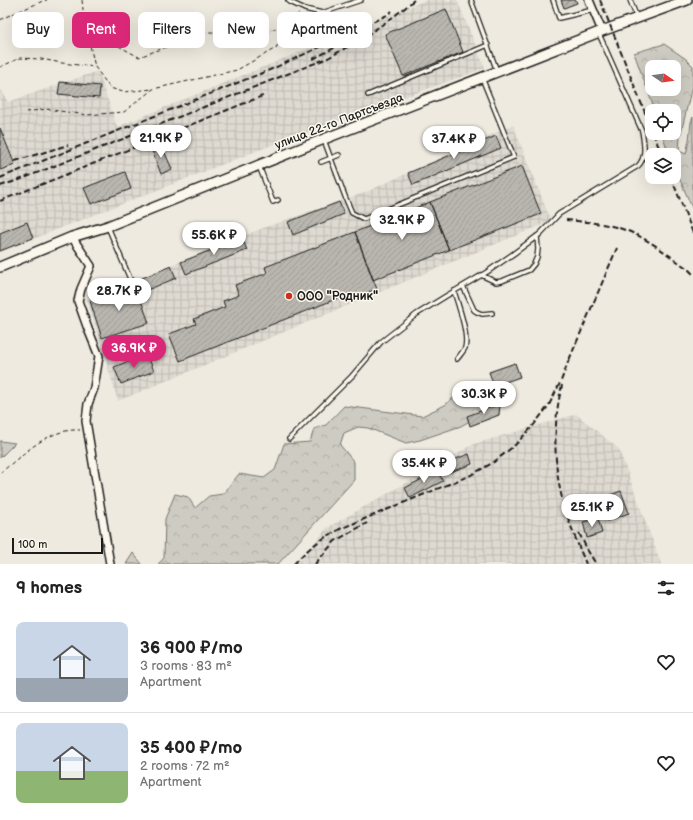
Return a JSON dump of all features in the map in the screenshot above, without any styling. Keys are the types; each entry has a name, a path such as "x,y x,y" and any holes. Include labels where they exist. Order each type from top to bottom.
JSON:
{"street":[{"path":"589,0 600,32"},
{"name":"улица 22-го Партсъезда","path":"0,267 72,237 108,226 324,139 637,19 672,3 688,0"},
{"path":"72,237 91,266 81,289 78,301 99,356 94,388 88,404 86,421 110,564"}],"lane":[{"path":"288,0 305,10 322,14 361,0"},
{"path":"471,0 497,72"},
{"path":"553,0 559,18 593,10"},
{"path":"630,0 637,19"},
{"path":"288,439 352,376 381,342 417,314 513,254 537,236 559,214 641,163 644,144 642,131 600,32"},
{"path":"368,95 488,45"},
{"path":"324,139 352,213 364,219 514,157 482,78"},
{"path":"321,162 339,155"},
{"path":"259,165 273,202 278,200"},
{"path":"267,186 272,184"},
{"path":"108,226 132,281"},
{"path":"481,275 496,282 529,270 537,257 537,236"},
{"path":"464,286 474,310 482,314 492,313"},
{"path":"454,291 466,334 464,350 457,359"}],"path":[{"path":"0,20 47,0"},
{"path":"82,0 83,12"},
{"path":"122,48 139,57 208,32 263,33 277,28"},
{"path":"91,48 95,67 110,88 123,92 154,89 237,70 276,48 277,46"},
{"path":"0,67 20,58 41,59 62,64 95,67"},
{"path":"26,112 46,109 87,115 124,112 154,89"},
{"path":"0,474 31,448 54,434 73,430 87,430"}],"shaded area":[{"path":"426,0 457,0 485,68 264,148 0,252 0,88 8,102 98,71 117,127 309,48 372,48 372,22"},
{"path":"513,125 551,221 118,401 87,299 263,228 366,192"},
{"path":"576,414 619,449 661,564 297,564 327,528 474,444"}],"green space":[{"path":"664,44 686,59 693,66 693,82 681,133 681,104 652,104 650,96 681,96 681,60 645,60 645,83 634,53"},
{"path":"693,117 693,210 681,182 681,152 686,154"},
{"path":"664,140 680,140 679,148 667,148"},
{"path":"480,386 502,402 461,426 420,440 406,443 368,428 358,427 344,433 340,445 354,462 354,480 278,564 158,564 164,558 165,519 175,494 188,497 195,508 209,496 223,494 239,474 264,478 275,470 284,444 310,442 314,429 326,425 344,406 422,416 445,405 465,388"},
{"path":"0,441 15,443 0,458"},
{"path":"133,553 142,564 126,564"}],"building":[{"path":"561,0 576,0 577,3 564,8"},
{"path":"446,9 463,52 403,76 385,34"},
{"path":"60,82 100,86 99,98 58,94"},
{"path":"0,128 15,165 0,170"},
{"path":"496,136 501,148 413,185 408,173"},
{"path":"161,144 172,169 161,174 151,148"},
{"path":"522,166 541,214 449,250 430,202"},
{"path":"125,172 131,189 91,204 84,188"},
{"path":"339,202 344,214 293,235 288,222"},
{"path":"430,202 449,250 373,280 355,232"},
{"path":"27,222 33,238 0,251 0,233"},
{"name":"ООО \"Родник\"","path":"355,232 377,289 353,298 351,293 180,361 169,334 196,324 194,319 225,307 223,301 239,295 235,285 267,273 265,267"},
{"path":"242,238 247,250 186,274 181,262"},
{"path":"171,266 176,278 145,291 140,279"},
{"path":"136,286 149,323 102,338 90,301"},
{"path":"147,354 154,371 121,384 114,367"},
{"path":"515,363 520,377 494,386 489,372"},
{"path":"500,404 499,415 470,426 467,416"},
{"path":"426,453 431,462 409,475 404,465"},
{"path":"469,454 472,464 448,473 445,463"},
{"path":"437,471 443,481 410,498 405,488"},
{"path":"621,491 629,513 607,521 600,499"},
{"path":"598,518 602,533 587,538 583,522"}],"railway":[{"path":"0,186 19,180 328,58 372,31 414,0"},
{"path":"600,0 645,112"},
{"path":"0,178 272,69 387,15 392,11"},
{"path":"313,59 334,48"},
{"path":"40,185 265,95"},
{"path":"656,140 659,148"},
{"path":"15,161 68,145"},
{"path":"0,201 45,183"},
{"path":"674,184 693,233"},
{"path":"566,220 603,224 633,233 658,247 693,274"},
{"path":"569,360 617,248"},
{"path":"294,564 315,544 340,529 471,475 494,462 515,445 533,426 549,405 561,381 570,357"},
{"path":"562,385 557,409 556,456 558,477 567,515 586,564"},
{"path":"315,564 335,541 367,523"},
{"path":"579,533 596,564"}],"place":[{"name":"ООО \"Родник\"","path":"289,296"}]}
